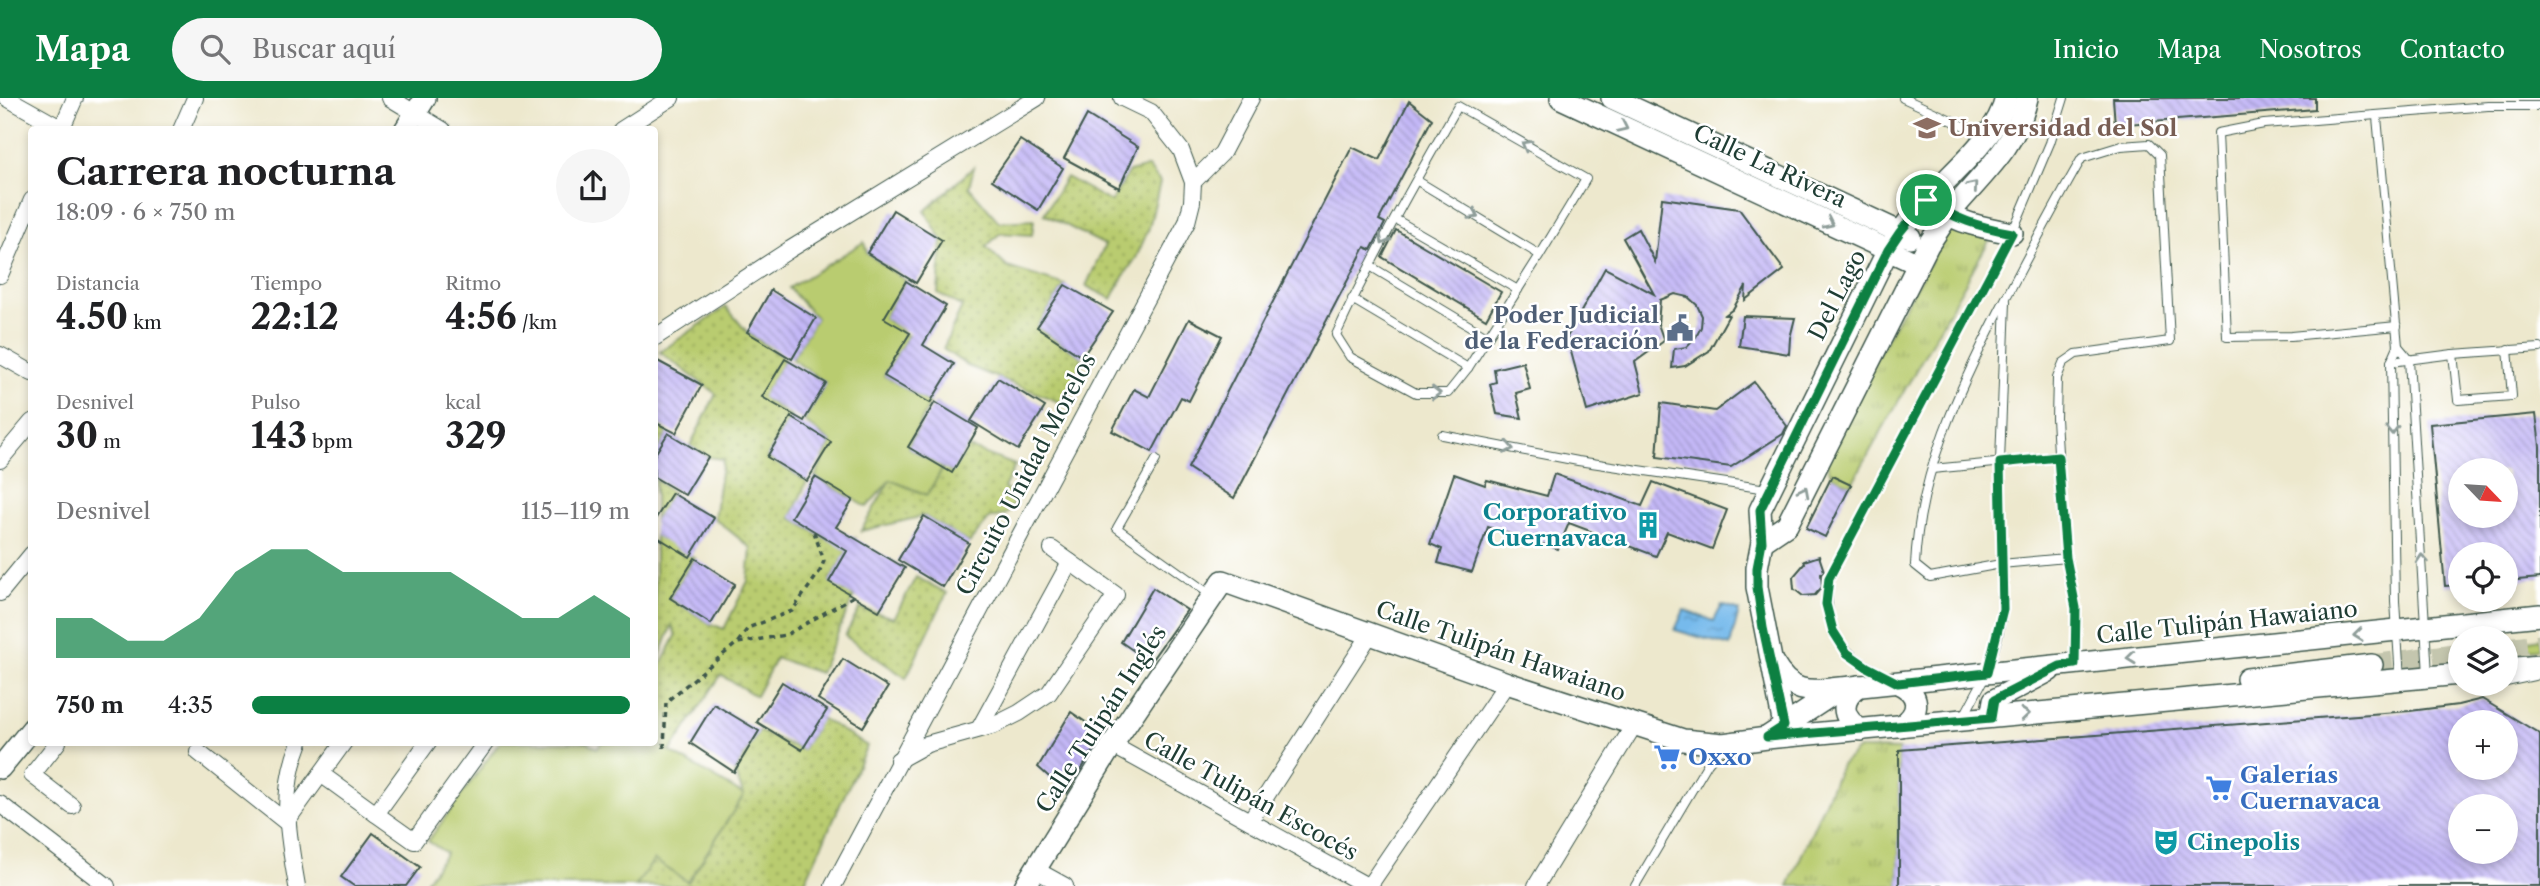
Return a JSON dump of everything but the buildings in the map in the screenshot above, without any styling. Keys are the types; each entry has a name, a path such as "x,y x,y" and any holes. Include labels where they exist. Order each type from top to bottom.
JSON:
{"street":[{"path":"7,98 57,126"},
{"path":"63,126 75,98"},
{"path":"183,126 195,98"},
{"path":"390,98 436,126"},
{"path":"627,126 671,98"},
{"path":"658,335 789,250 1037,98"},
{"name":"Circuito Unidad Morelos","path":"833,886 1187,222 1193,181 1181,150 1151,112 1122,98"},
{"path":"1193,181 1222,153 1251,98"},
{"name":"Calle La Rivera","path":"1561,98 1888,250 1923,255"},
{"name":"Calle La Rivera","path":"1612,98 1900,232 1923,255"},
{"name":"Del Lago","path":"1779,733 1772,662 1763,628 1757,587 1762,542 1760,510 1888,250 1926,200 1987,136 2005,105 2006,98"},
{"path":"1762,542 1787,525 1923,255 1948,215 2011,141 2023,118 2027,98"},
{"path":"1926,200 1948,215 1980,227 2012,233"},
{"path":"0,275 28,209"},
{"path":"0,355 28,371"},
{"path":"0,460 28,427"},
{"path":"898,760 927,744 995,725 1049,693 1116,595 1052,549"},
{"path":"0,593 28,559"},
{"path":"979,729 1070,562"},
{"name":"Calle Tulipán Hawaiano","path":"1218,589 1371,634 1634,725 1683,740 1723,744 1779,733 1861,730 2448,675"},
{"name":"Calle Tulipán Inglés","path":"1030,878 1112,745 1218,589"},
{"name":"Calle Tulipán Hawaiano","path":"1779,733 1851,687 2540,615"},
{"path":"1250,821 1371,634"},
{"name":"Del Lago","path":"1772,662 1783,680 1798,690 1851,687"},
{"path":"1991,718 1994,700 2067,665"},
{"path":"2077,709 2121,694 2372,665"},
{"path":"2518,668 2540,666"},
{"path":"1368,886 1507,683"},
{"path":"1898,683 1909,688 1915,697 1916,709 1911,719 1901,726"},
{"path":"1851,687 1845,703 1845,714 1851,724 1861,730"},
{"path":"1536,886 1634,725"},
{"path":"0,768 28,734"},
{"name":"Calle Tulipán Escocés","path":"1112,745 1368,886"},
{"path":"55,746 32,775 72,806"},
{"path":"297,886 286,822 286,791 299,746"},
{"path":"286,822 341,746"},
{"path":"376,814 425,746"},
{"path":"321,774 414,841 483,746"},
{"path":"198,752 286,822"},
{"path":"0,804 107,886"},
{"path":"1030,878 1065,886"}],"lane":[{"path":"1903,98 1987,136"},
{"path":"1898,683 1847,653 1833,631 1826,604 1829,578 2012,233 2050,144 2064,98"},
{"path":"1458,106 1586,179 1488,337 1448,393 1416,393 1350,357 1336,335 1352,299 1416,180 1458,106"},
{"path":"2397,326 2291,336 2227,337 2218,134 2264,124 2488,106 2540,106"},
{"path":"2377,117 2398,346 2391,362 2400,679"},
{"path":"2066,558 2001,564 1930,577 1915,565 1916,544 1932,469 1948,417 2039,233 2082,158 2121,146 2149,144 2160,155 2170,341 2076,354 2063,363 2057,379 2058,457 2066,558 2076,608 2067,665"},
{"path":"1416,180 1540,255"},
{"path":"1395,219 1518,290"},
{"path":"1370,266 1488,337"},
{"path":"1961,720 1987,673 2003,609 2000,463 2006,297"},
{"path":"1352,299 1468,368"},
{"path":"2398,346 2409,359 2428,677"},
{"path":"2391,362 2453,354 2540,348"},
{"path":"2453,354 2458,400 2512,396 2508,349"},
{"path":"1442,435 1578,461 1769,489"},
{"path":"1932,469 2058,457"},
{"path":"1156,460 1117,528 1218,589"},
{"path":"2518,680 2540,675"},
{"path":"1635,886 1708,763 1723,744"}],"path":[{"path":"664,748 666,702 737,643 748,628 792,611 820,571 824,561 814,532"},
{"path":"737,643 786,635 854,596"}],"green space":[{"path":"974,167 969,187 999,222 1034,220 1032,235 1000,233 986,247 1007,267 1065,285 1037,327 1082,357 1067,405 968,366 943,349 962,307 938,293 942,240 925,211"},
{"path":"1148,167 1160,182 1149,228 1136,258 1112,299 1086,286 1105,245 1044,214 1066,177 1111,202 1129,172"},
{"path":"1947,231 1990,239 1851,485 1832,476 1822,454"},
{"path":"864,242 867,253 906,281 884,318 908,336 884,376 930,403 908,447 943,468 927,495 890,480 867,507 815,477 831,442 804,421 826,383 792,359 816,318 789,288"},
{"path":"726,307 747,332 785,359 763,397 791,417 767,457 807,481 791,518 829,540 855,538 830,581 854,596 820,673 776,658 756,696 721,675 670,752 658,744 658,670 676,636 672,625 658,661 658,537 695,558 670,598 711,624 724,629 748,581 751,548 714,518 723,459 708,457 690,446 716,394 660,352"},
{"path":"658,426 668,433 658,451"},
{"path":"967,447 1015,465 1004,488 1017,498 1007,514 989,519 969,543 924,516 861,531 890,480 927,495 943,468"},
{"path":"658,481 672,493 658,516"},
{"path":"916,577 947,593 906,678 845,636 860,608 894,618"},
{"path":"2540,638 2540,648 2518,650 2518,642"},
{"path":"821,718 867,746 803,886 636,886 654,860 688,882 744,795 734,772 759,731 802,750"},
{"path":"658,744 744,795 688,882 654,860 636,886 423,886 446,853 428,841 497,746 597,748"},
{"path":"1858,749 1899,750 1899,886 1788,886 1841,765"}],"water":[{"path":"1722,605 1739,611 1730,646 1675,630 1684,610 1714,621"}],"tunnel":[{"path":"2518,647 2540,644"},
{"path":"2372,665 2448,655"}],"place":[{"name":"Universidad del Sol","path":"1927,128"},
{"name":"Poder Judicial de la Federación","path":"1680,328"},
{"name":"Corporativo Cuernavaca","path":"1648,525"},
{"name":"Oxxo","path":"1667,757"},
{"name":"Galerías Cuernavaca","path":"2219,788"},
{"name":"Cinepolis","path":"2166,842"}],"route":[{"path":"1926,200 1948,215 1980,227 2012,233 1829,578 1826,604 1833,631 1847,653 1898,683 1987,673 2003,609 2000,463 2058,457 2066,558 2076,608 2075,664 2060,666 1994,700 1991,718 1767,737 1784,726 1757,587 1762,542 1760,510 1888,250 1926,200"}]}
